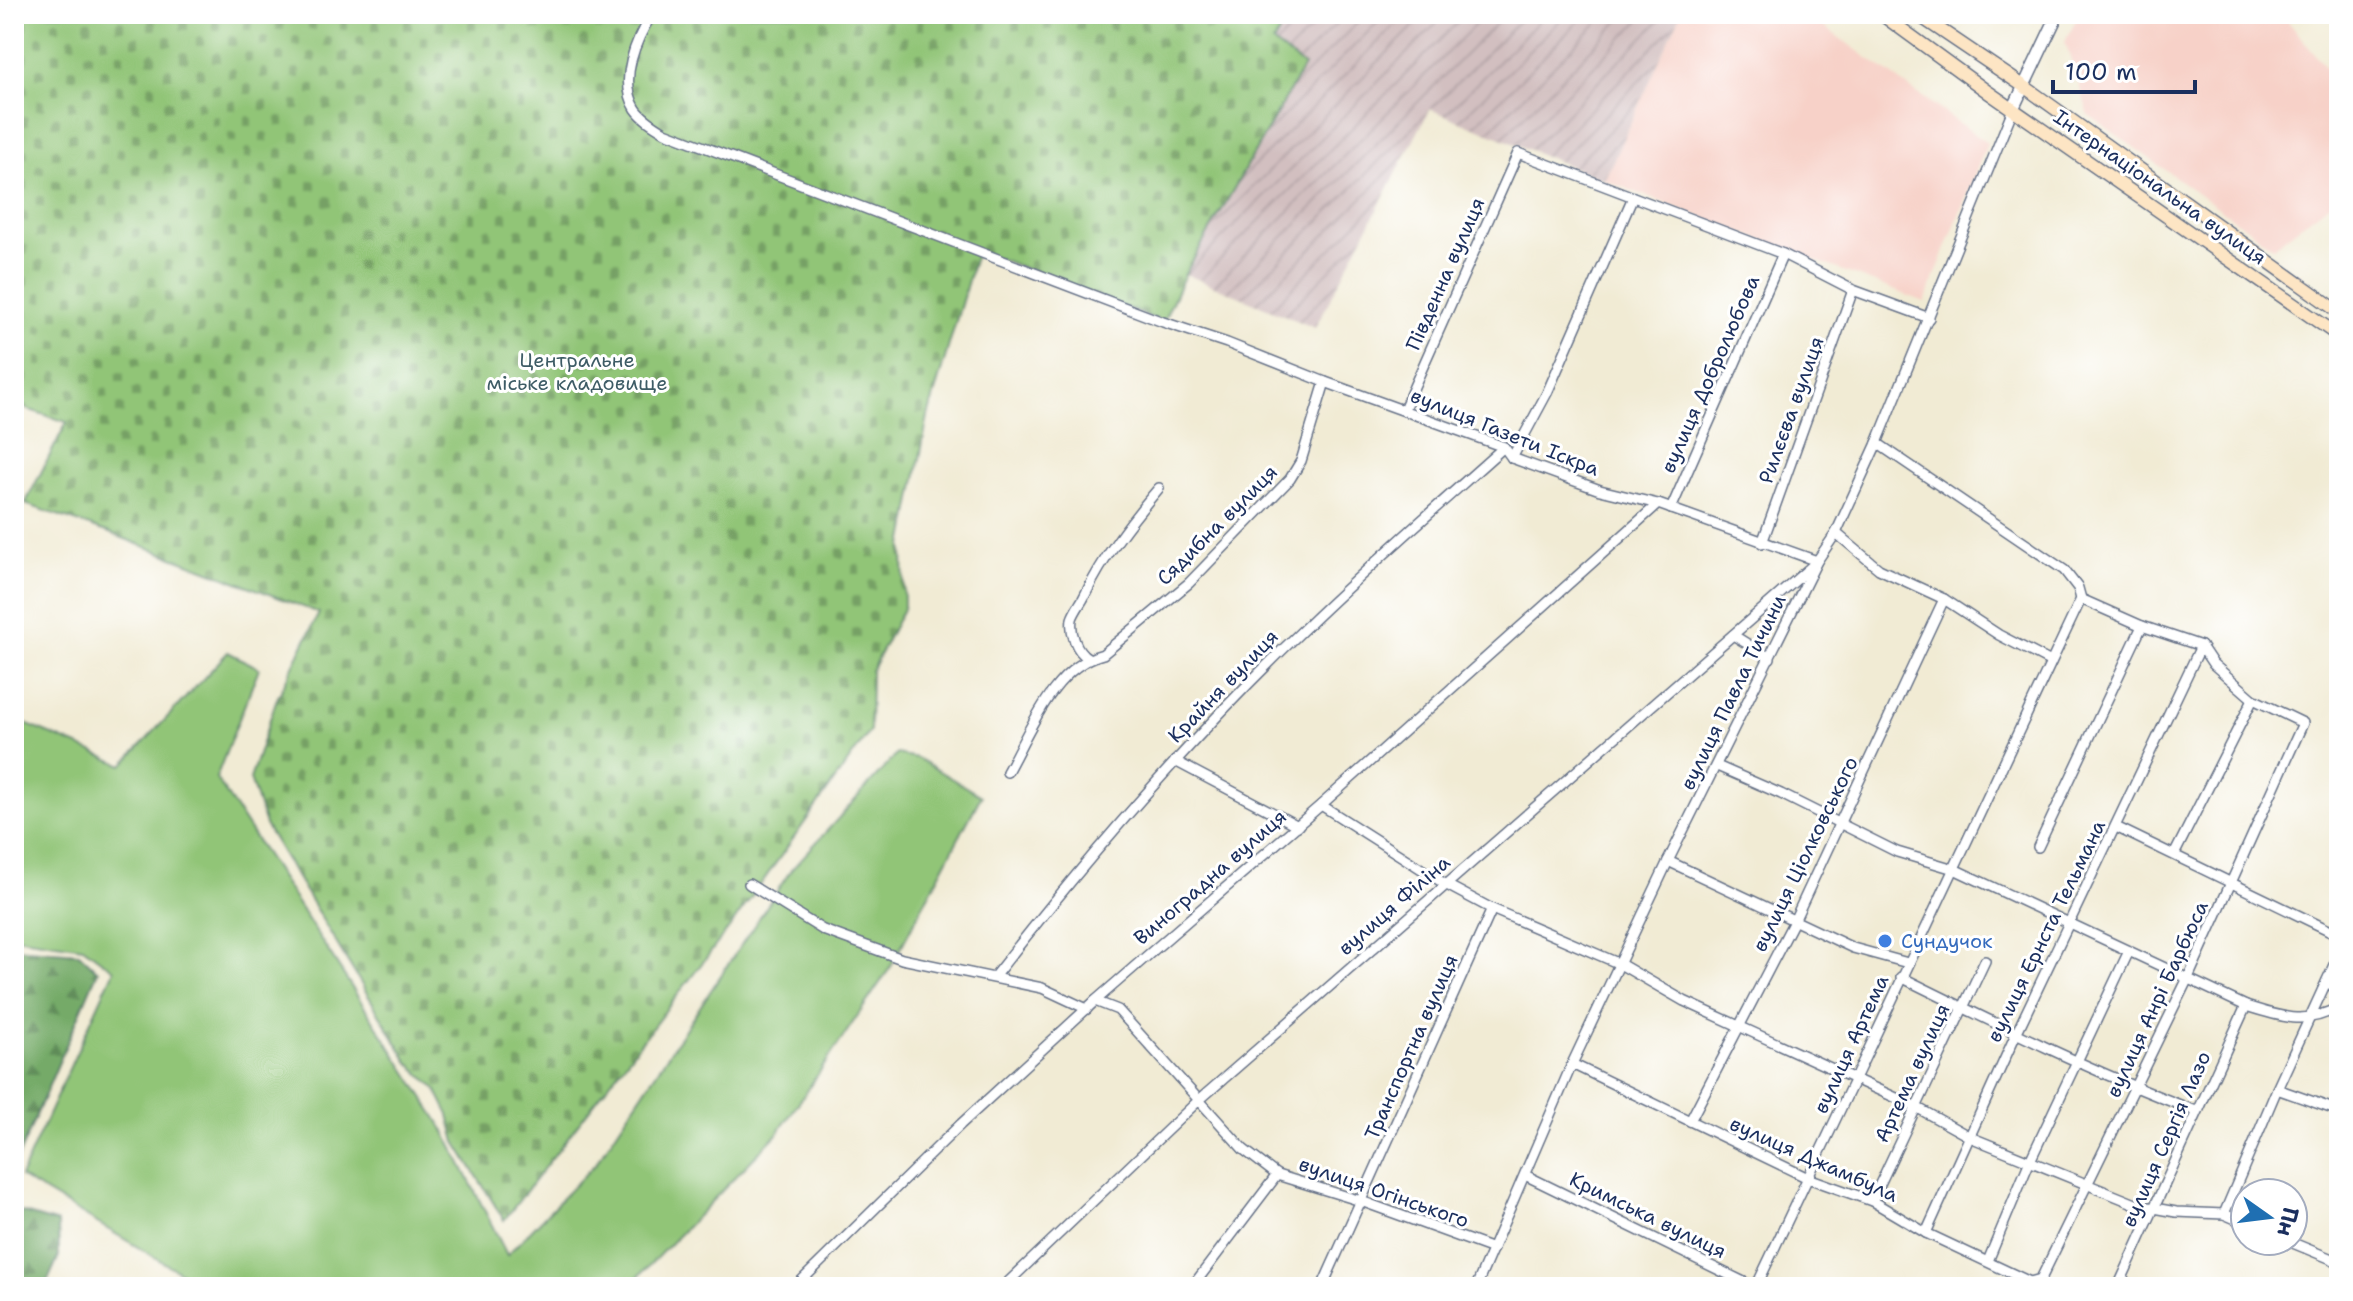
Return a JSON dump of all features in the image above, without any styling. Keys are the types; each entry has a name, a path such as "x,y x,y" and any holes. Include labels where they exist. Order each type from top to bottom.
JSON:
{"main road":[{"name":"Інтернаціональна вулиця","path":"1881,14 2339,336"},
{"name":"Інтернаціональна вулиця","path":"1917,14 2025,87 2339,312"}],"street":[{"name":"вулиця Газети Іскра","path":"652,14 631,61 631,98 637,111 665,132 1163,322 1504,447 1512,458 1600,490 1658,504 1817,561"},
{"path":"2013,109 2058,14"},
{"name":"вулиця Павла Тичини","path":"1476,1287 1572,1064 1668,861 1817,561 1836,533 1877,443 2013,109"},
{"name":"Південна вулиця","path":"1404,409 1518,153 1633,197"},
{"path":"1512,458 1547,393 1633,197 1783,254 1853,290 1929,318"},
{"name":"вулиця Добролюбова","path":"1671,509 1783,254"},
{"name":"Рилєєва вулиця","path":"1762,543 1853,290"},
{"name":"Сядибна вулиця","path":"1007,772 1039,714 1062,681 1088,658 1103,654 1189,583 1290,479 1301,461 1325,382"},
{"path":"1877,443 2064,570 2078,588 2081,599 2142,626 2201,646 2213,664 2253,699 2175,853"},
{"name":"Крайня вулиця","path":"994,977 1050,905 1175,761 1305,627 1504,447"},
{"path":"1088,658 1080,653 1075,642 1072,620 1095,575 1123,531 1159,488"},
{"name":"Виноградна вулиця","path":"795,1287 961,1124 1091,1005 1298,826 1658,504"},
{"path":"1836,533 1879,569 1944,599 1999,635 2051,662"},
{"name":"вулиця Філіна","path":"1003,1287 1198,1101 1817,561"},
{"name":"вулиця Ціолковського","path":"1690,1121 1794,921 1944,599"},
{"name":"вулиця Артема","path":"1755,1287 1857,1079 1901,977 2081,599"},
{"path":"2038,847 2142,626"},
{"path":"1733,635 1770,658"},
{"name":"вулиця Ернста Тельмана","path":"1926,1233 2016,1034 2201,646"},
{"name":"вулиця Анрі Барбюса","path":"2039,1283 2188,978 2303,723 2253,699"},
{"path":"1175,761 1298,826"},
{"path":"1717,766 1897,852 1954,869 2246,1006 2276,1015 2309,1019 2339,1007"},
{"path":"1321,805 1445,884 1492,909 1620,964 1684,1001 1916,1107 1970,1137 2126,1201 2155,1208 2229,1216"},
{"path":"2116,827 2339,935"},
{"path":"1668,861 1853,948 1908,963"},
{"name":"вулиця Огінського","path":"749,884 823,930 902,959 1042,988 1091,1005 1118,1010 1243,1149 1277,1175 1361,1201 1493,1249"},
{"name":"Транспортна вулиця","path":"1322,1287 1492,909"},
{"path":"1988,1261 2029,1163 2129,951"},
{"path":"2224,1214 2339,954"},
{"name":"Артема вулиця","path":"1872,1201 1985,961"},
{"path":"1901,977 2016,1034 2135,1088 2196,1111"},
{"path":"2327,981 2339,992"},
{"name":"вулиця Сергія Лазо","path":"2118,1287 2246,1006"},
{"name":"вулиця Джамбула","path":"1572,1064 1808,1178 1872,1201 1926,1233 2030,1282 2039,1283"},
{"path":"2277,1089 2339,1111"},
{"path":"1192,1287 1277,1175"},
{"name":"Кримська вулиця","path":"1525,1175 1755,1287"},
{"path":"2309,1250 2339,1262"}],"shaded area":[{"path":"1289,14 1681,14 1604,180 1430,109 1315,328 1185,274 1304,66 1273,43"},
{"path":"1681,14 1806,14 1987,143 1925,302 1604,180"},
{"path":"2079,14 2282,14 2339,84 2339,196 2273,247 2089,115 2065,42"}],"green space":[{"name":"Центральне міське кладовище","path":"14,14 618,14 645,25 653,14 1289,14 1273,43 1304,66 1185,274 1163,322 977,250 928,416 903,546 904,607 871,671 870,731 733,923 504,1220 456,1142 449,1115 436,1089 409,1063 265,825 250,779 276,701 319,613 25,504 67,422 14,405"},
{"path":"228,652 259,668 216,778 443,1128 507,1255 596,1163 791,870 897,754 917,758 981,796 890,968 778,1133 637,1278 622,1287 259,1287 240,1284 205,1287 20,1177 114,970 83,947 14,937 14,719 123,765"},
{"path":"14,948 79,953 98,971 14,1167"},
{"path":"14,1210 58,1223 59,1256 45,1287 14,1287"}],"place":[{"name":"Сундучок","path":"1885,941"}]}
